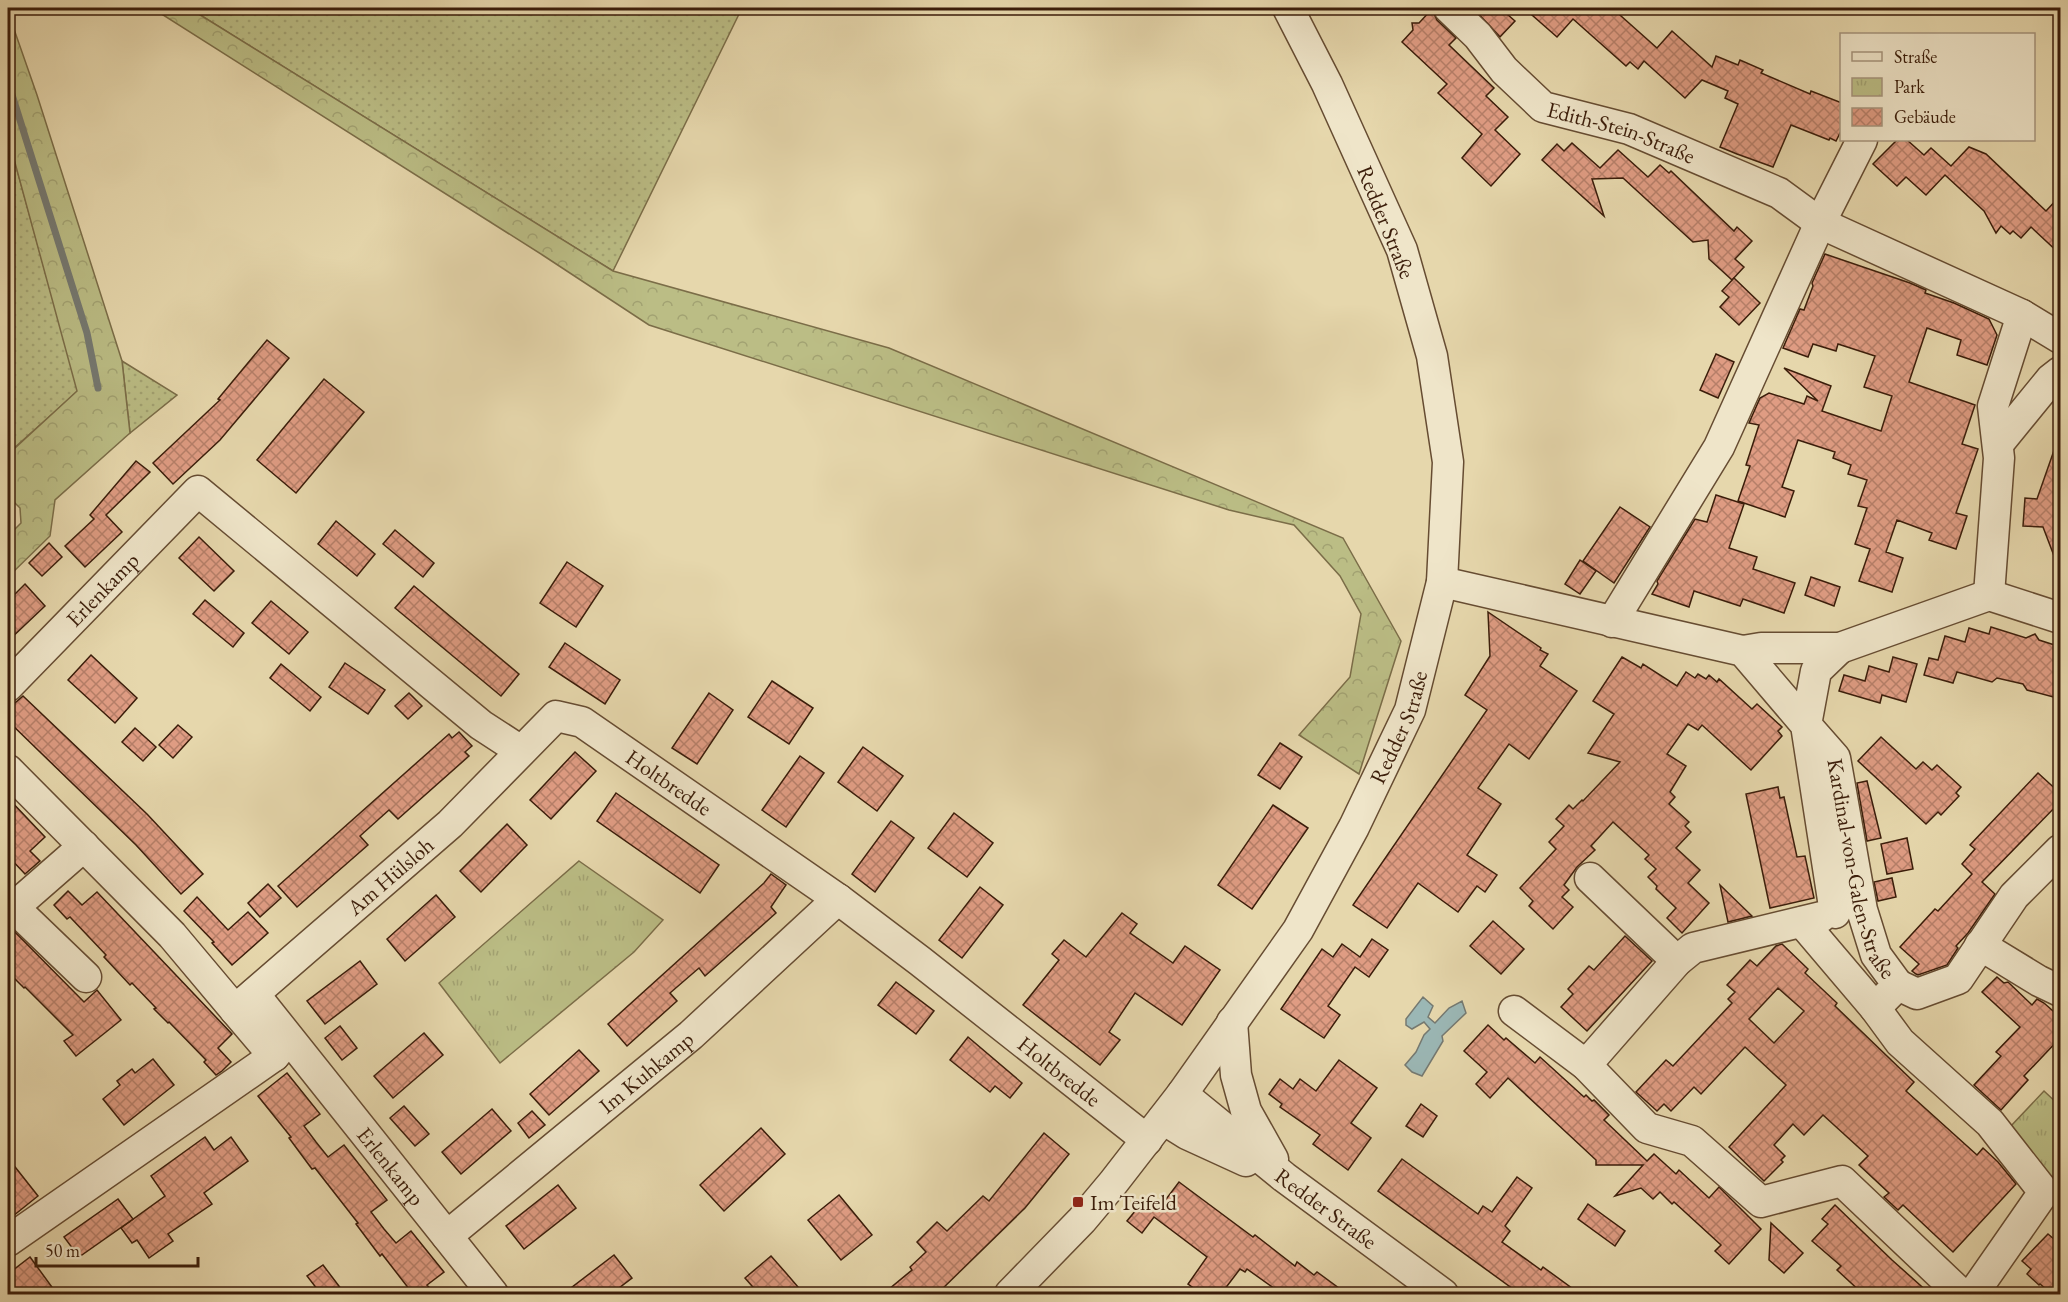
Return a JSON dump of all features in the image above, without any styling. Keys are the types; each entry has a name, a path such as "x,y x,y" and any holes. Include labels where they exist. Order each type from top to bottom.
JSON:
{"street":[{"name":"Redder Straße","path":"1288,8 1327,84 1402,250 1432,356 1448,462 1442,582 1410,710 1354,827 1298,930 1182,1094 1284,1177 1443,1294"},
{"name":"Edith-Stein-Straße","path":"1449,8 1478,36 1504,70 1543,108 1629,129 1779,193 1820,224 2022,315 2061,338"},
{"path":"1612,622 1719,447 1820,224 1862,141"},
{"path":"1989,595 1999,458 1994,406 2022,315"},
{"path":"1998,444 2051,379 2061,372"},
{"name":"Erlenkamp","path":"8,686 198,491 481,725 521,751"},
{"path":"1442,582 1743,651 1761,648 1840,648 1989,595 2061,618"},
{"path":"1806,724 1816,671 1840,648"},
{"path":"1743,651 1806,724"},
{"name":"Holtbredde","path":"521,751 556,716 582,722 838,899 920,961 1155,1129 1187,1134 1284,1177"},
{"name":"Kardinal-von-Galen-Straße","path":"1806,724 1849,912 1876,956 1898,985 1875,1008"},
{"name":"Am Hülsloh","path":"244,1002 450,824 521,751"},
{"name":"Erlenkamp","path":"8,770 172,935 244,1002 447,1236 481,1290"},
{"path":"84,846 10,905 86,977"},
{"path":"1898,985 1917,994 1958,979 2014,896 2061,850"},
{"path":"1590,878 1677,961"},
{"name":"Im Kuhkamp","path":"447,1236 691,1035 838,899"},
{"path":"1586,1065 1677,961 1693,948 1849,912"},
{"name":"Kardinal-von-Galen-Straße","path":"1802,922 1900,1041 1990,1123 2052,1201 1973,1294"},
{"path":"1980,945 2039,981 2061,991"},
{"path":"1514,1011 1586,1065 1647,1128 1692,1141 1761,1203 1842,1181 1962,1294"},
{"path":"1232,1022 1236,1075 1246,1111 1284,1177"},
{"path":"8,1240 282,1048"},
{"path":"1010,1294 1088,1213 1182,1094"}],"green space":[{"path":"152,8 189,8 613,271 889,348 1343,538 1401,641 1359,774 1299,735 1350,677 1361,614 1340,576 1294,525 1229,510 649,325"},
{"path":"189,8 742,8 613,271"},
{"path":"8,12 122,361 130,433 55,500 50,536 8,577 8,536 21,523 20,508 8,496 8,443 14,449 77,391 8,137"},
{"path":"8,137 78,391 13,449 8,443"},
{"path":"122,361 177,395 130,433"},
{"path":"579,861 663,920 634,952 500,1063 439,983"},
{"path":"2044,1091 2060,1106 2060,1184 2018,1145 2011,1126"}],"water":[{"path":"1423,997 1433,1006 1428,1017 1435,1023 1449,1008 1462,1001 1466,1013 1442,1036 1443,1041 1422,1076 1412,1072 1405,1065 1430,1029 1424,1022 1412,1029 1406,1025 1406,1019"}],"building":[{"path":"1473,8 1500,8 1515,21 1500,37"},
{"path":"1524,8 1612,8 1657,48 1672,31 1712,67 1716,56 1738,65 1740,60 1763,70 1761,73 1810,94 1811,91 1840,102 1840,133 1836,141 1830,138 1829,140 1791,125 1773,167 1720,147 1738,104 1725,98 1728,91 1702,80 1685,98 1644,61 1638,69 1630,62 1626,66 1573,19 1557,37"},
{"path":"1432,9 1437,20 1456,38 1449,45 1494,88 1486,96 1508,117 1495,130 1520,154 1491,186 1462,158 1482,134 1438,93 1447,84 1402,42 1413,30 1412,23 1419,23"},
{"path":"1896,141 1908,141 1924,155 1931,148 1951,166 1969,147 1986,154 2046,211 2061,195 2061,255 2031,227 2021,238 2013,231 2010,234 2001,226 1996,233 1984,211 1945,175 1926,195 1906,177 1897,186 1873,164"},
{"path":"1572,143 1600,168 1618,150 1648,177 1660,165 1669,173 1671,171 1734,231 1737,227 1752,241 1735,259 1744,267 1732,280 1709,259 1708,240 1693,242 1623,178 1592,179 1604,216 1542,160 1557,144 1564,151"},
{"path":"1825,254 1910,283 1926,290 1925,293 1989,319 1997,335 1987,365 1957,355 1961,340 1927,328 1909,382 1975,405 1962,444 1978,449 1956,513 1967,516 1956,549 1929,540 1932,533 1897,520 1886,552 1903,558 1892,592 1859,581 1870,549 1855,544 1867,508 1858,506 1867,480 1848,474 1851,465 1833,458 1835,452 1798,440 1782,487 1794,491 1785,517 1738,501 1750,466 1746,465 1759,425 1749,423 1760,398 1769,393 1804,404 1807,396 1818,401 1784,368 1831,386 1822,411 1881,431 1892,396 1864,387 1875,356 1838,344 1836,351 1813,344 1808,357 1783,348 1800,309 1804,310 1813,286 1812,283"},
{"path":"1734,278 1760,303 1739,325 1720,307 1729,297 1722,291"},
{"path":"267,340 289,358 220,440 173,484 153,463 220,400 218,399"},
{"path":"1716,354 1734,362 1718,398 1700,390"},
{"path":"324,379 364,412 296,493 257,460"},
{"path":"2058,439 2061,439 2059,569 2043,527 2023,526 2025,498 2037,499"},
{"path":"136,461 150,472 106,515 122,532 85,567 65,546 94,519 90,515"},
{"path":"1716,495 1744,504 1729,548 1757,557 1753,569 1795,583 1784,613 1743,599 1740,606 1694,591 1689,607 1652,594 1658,584 1657,581 1695,519 1707,522"},
{"path":"1620,507 1650,527 1614,583 1583,561"},
{"path":"336,521 375,554 357,576 318,544"},
{"path":"395,530 434,563 423,577 383,544"},
{"path":"199,537 234,571 214,591 179,558"},
{"path":"49,543 62,557 42,576 29,563"},
{"path":"1580,560 1596,571 1580,594 1565,584"},
{"path":"567,562 603,586 576,627 540,603"},
{"path":"1811,577 1840,587 1834,606 1805,595"},
{"path":"25,584 45,606 8,641 8,601"},
{"path":"414,586 519,674 501,696 395,608"},
{"path":"205,600 244,633 233,647 193,614"},
{"path":"271,601 308,632 289,654 252,623"},
{"path":"1488,612 1548,654 1540,666 1577,691 1529,759 1509,744 1478,788 1501,804 1467,855 1497,875 1485,892 1477,886 1458,912 1418,883 1387,928 1353,905 1487,710 1465,695 1490,656"},
{"path":"1991,627 2026,638 2035,634 2039,640 2061,647 2061,699 2027,690 2023,684 1997,678 1992,682 1957,672 1953,683 1924,675 1929,658 1938,660 1945,636 1965,642 1969,628 1989,634"},
{"path":"565,643 620,680 605,704 549,667"},
{"path":"91,655 137,698 115,723 68,680"},
{"path":"1622,657 1641,668 1643,664 1677,686 1686,672 1695,678 1698,674 1706,679 1709,675 1717,682 1719,679 1752,709 1757,704 1782,727 1778,731 1782,736 1751,770 1702,725 1698,730 1688,724 1667,754 1686,766 1670,792 1675,797 1669,804 1689,822 1685,826 1691,832 1676,848 1700,870 1688,883 1709,903 1682,933 1667,918 1676,908 1656,889 1657,886 1648,877 1656,869 1645,859 1649,855 1613,822 1591,846 1595,850 1577,867 1564,885 1569,890 1562,897 1573,907 1553,929 1529,906 1533,901 1520,888 1556,849 1549,842 1564,826 1556,819 1569,805 1573,809 1583,801 1620,762 1588,753 1614,714 1593,701"},
{"path":"1893,657 1917,664 1906,702 1882,695 1880,703 1839,691 1844,675 1865,681 1869,666 1889,672"},
{"path":"345,663 385,690 368,714 329,687"},
{"path":"281,664 321,697 310,711 270,678"},
{"path":"772,681 813,708 789,744 748,717"},
{"path":"409,693 422,706 408,719 395,706"},
{"path":"709,693 733,710 697,764 672,748"},
{"path":"23,696 147,814 203,874 181,894 136,845 8,721 8,709"},
{"path":"178,725 192,737 173,758 159,745"},
{"path":"135,728 156,747 143,761 122,742"},
{"path":"459,732 472,746 465,752 469,756 398,819 389,810 360,836 368,845 297,907 278,886 449,734 452,738"},
{"path":"1881,737 1916,769 1923,762 1932,770 1937,765 1961,787 1956,793 1959,796 1941,815 1938,812 1926,824 1858,761"},
{"path":"1280,743 1302,757 1280,789 1258,775"},
{"path":"863,747 903,776 877,811 838,782"},
{"path":"575,752 596,771 551,819 530,800"},
{"path":"800,756 824,773 786,827 762,810"},
{"path":"2038,773 2061,794 2061,801 1982,882 1995,894 1968,933 1956,946 1958,948 1947,965 1916,974 1912,971 1919,964 1900,947 1972,874 1962,864 1975,849 1970,845"},
{"path":"1867,781 1881,838 1867,841 1857,783"},
{"path":"1778,787 1780,798 1784,797 1797,857 1805,856 1814,898 1770,908 1746,794"},
{"path":"616,793 719,865 700,893 597,821"},
{"path":"8,798 45,837 30,851 40,861 25,874 8,856"},
{"path":"1273,805 1308,828 1252,909 1218,885"},
{"path":"954,813 993,843 967,877 928,848"},
{"path":"891,821 914,838 875,892 852,874"},
{"path":"507,824 527,845 481,892 460,871"},
{"path":"1907,838 1913,869 1887,874 1881,844"},
{"path":"771,874 786,885 771,907 776,913 705,976 699,968 670,993 677,1001 627,1046 608,1024 764,883"},
{"path":"1892,878 1896,897 1878,901 1874,882"},
{"path":"268,884 281,898 260,917 248,903"},
{"path":"1720,885 1752,916 1728,922"},
{"path":"980,887 1003,905 962,958 939,940"},
{"path":"68,891 82,905 97,892 232,1034 218,1048 231,1062 222,1071 216,1075 204,1062 206,1060 154,1009 156,1008 132,983 130,985 104,957 106,955 70,917 67,919 54,905"},
{"path":"436,895 455,917 405,961 387,939"},
{"path":"197,897 228,930 248,912 268,933 232,965 212,943 214,942 184,911"},
{"path":"1122,913 1137,924 1130,933 1173,963 1185,946 1220,970 1182,1025 1135,993 1109,1032 1120,1040 1100,1065 1023,1005 1059,960 1052,954 1064,940 1086,957"},
{"path":"1493,921 1524,949 1501,974 1470,946"},
{"path":"8,925 84,1002 97,990 121,1020 76,1056 64,1041 73,1035 8,972"},
{"path":"1625,936 1652,961 1587,1031 1561,1007 1573,994 1568,989 1589,966 1594,970"},
{"path":"1372,939 1388,950 1369,977 1355,967 1328,1006 1340,1015 1324,1038 1281,1009 1322,949 1333,957 1342,944 1360,957"},
{"path":"1782,944 1808,969 1805,973 1837,1003 1835,1006 1914,1082 1906,1091 1977,1155 1983,1148 2016,1184 1953,1252 1903,1205 1898,1210 1884,1197 1889,1193 1859,1165 1868,1156 1823,1115 1804,1135 1793,1124 1774,1145 1785,1156 1781,1160 1783,1162 1764,1181 1729,1147 1786,1085 1745,1047 1701,1094 1694,1087 1671,1111 1664,1104 1657,1111 1636,1092 1666,1060 1673,1066 1732,1003 1728,999 1735,992 1727,985 1750,960 1757,966 1776,946","holes":["1778,988 1804,1011 1774,1043 1749,1019"]},
{"path":"360,961 377,984 325,1024 307,1001"},
{"path":"1997,977 2004,983 2008,982 2032,1005 2037,999 2061,1018 2061,1037 2024,1076 2028,1080 2001,1110 1974,1085 2001,1056 1996,1052 2020,1027 1982,992"},
{"path":"896,982 934,1011 916,1034 878,1005"},
{"path":"1488,1025 1535,1063 1540,1057 1584,1097 1586,1095 1592,1101 1594,1100 1609,1115 1604,1120 1647,1161 1654,1154 1676,1174 1679,1170 1709,1198 1719,1187 1761,1229 1729,1264 1715,1251 1721,1245 1660,1192 1653,1199 1641,1188 1615,1196 1643,1165 1596,1165 1596,1160 1508,1078 1490,1098 1476,1084 1487,1072 1464,1051"},
{"path":"340,1026 357,1048 342,1060 325,1038"},
{"path":"424,1033 443,1055 393,1098 374,1076"},
{"path":"968,1037 1022,1083 1010,1098 995,1086 990,1092 950,1060"},
{"path":"579,1050 599,1071 549,1115 530,1094"},
{"path":"153,1059 174,1085 124,1125 103,1099 120,1085 117,1081 132,1069 135,1073"},
{"path":"1339,1060 1377,1088 1351,1123 1371,1138 1348,1170 1313,1144 1320,1135 1280,1107 1282,1104 1269,1094 1280,1079 1293,1089 1300,1079 1316,1091"},
{"path":"287,1073 320,1114 304,1126 316,1142 328,1157 344,1145 387,1200 371,1212 384,1229 396,1243 411,1231 444,1272 427,1285 435,1294 413,1294 382,1254 380,1256 356,1224 358,1223 315,1168 312,1169 289,1138 291,1137 258,1096"},
{"path":"1421,1104 1437,1116 1423,1137 1406,1126"},
{"path":"404,1106 429,1134 415,1146 390,1118"},
{"path":"492,1109 511,1131 461,1174 442,1152"},
{"path":"532,1111 545,1125 529,1138 518,1123"},
{"path":"761,1128 785,1154 724,1211 700,1185"},
{"path":"1044,1133 1069,1154 1025,1208 937,1294 883,1294 912,1270 910,1267 926,1252 917,1242 937,1222 947,1231 983,1196 989,1201"},
{"path":"205,1137 214,1150 231,1137 248,1161 204,1193 212,1204 168,1234 173,1241 149,1258 137,1240 132,1243 121,1228 165,1196 151,1176"},
{"path":"8,1158 38,1196 8,1220"},
{"path":"1402,1159 1478,1214 1483,1206 1492,1212 1517,1177 1532,1188 1505,1226 1510,1231 1502,1242 1541,1270 1543,1267 1580,1294 1520,1294 1378,1191"},
{"path":"1179,1182 1295,1266 1297,1262 1314,1275 1317,1272 1347,1294 1282,1294 1247,1269 1245,1272 1240,1269 1221,1294 1202,1294 1188,1284 1207,1257 1154,1217 1142,1233 1127,1221 1145,1199 1158,1210"},
{"path":"558,1185 576,1208 524,1249 506,1226"},
{"path":"839,1195 872,1235 841,1260 808,1220"},
{"path":"118,1199 133,1219 79,1257 64,1237"},
{"path":"1588,1204 1625,1231 1615,1246 1578,1219"},
{"path":"1835,1205 1930,1294 1863,1294 1837,1270 1841,1266 1812,1241 1828,1224 1822,1219"},
{"path":"1771,1223 1803,1253 1784,1273 1769,1260"},
{"path":"2048,1234 2061,1245 2061,1294 2052,1294 2039,1285 2027,1274 2031,1269 2022,1261"},
{"path":"614,1255 632,1278 611,1294 563,1294"},
{"path":"771,1256 804,1294 759,1294 745,1278"},
{"path":"30,1257 57,1294 8,1294 8,1274"},
{"path":"323,1265 345,1294 321,1294 307,1276"}],"waterway":[{"path":"8,82 87,333 98,388"}],"place":[{"name":"Im Teifeld","path":"1078,1202"}]}
